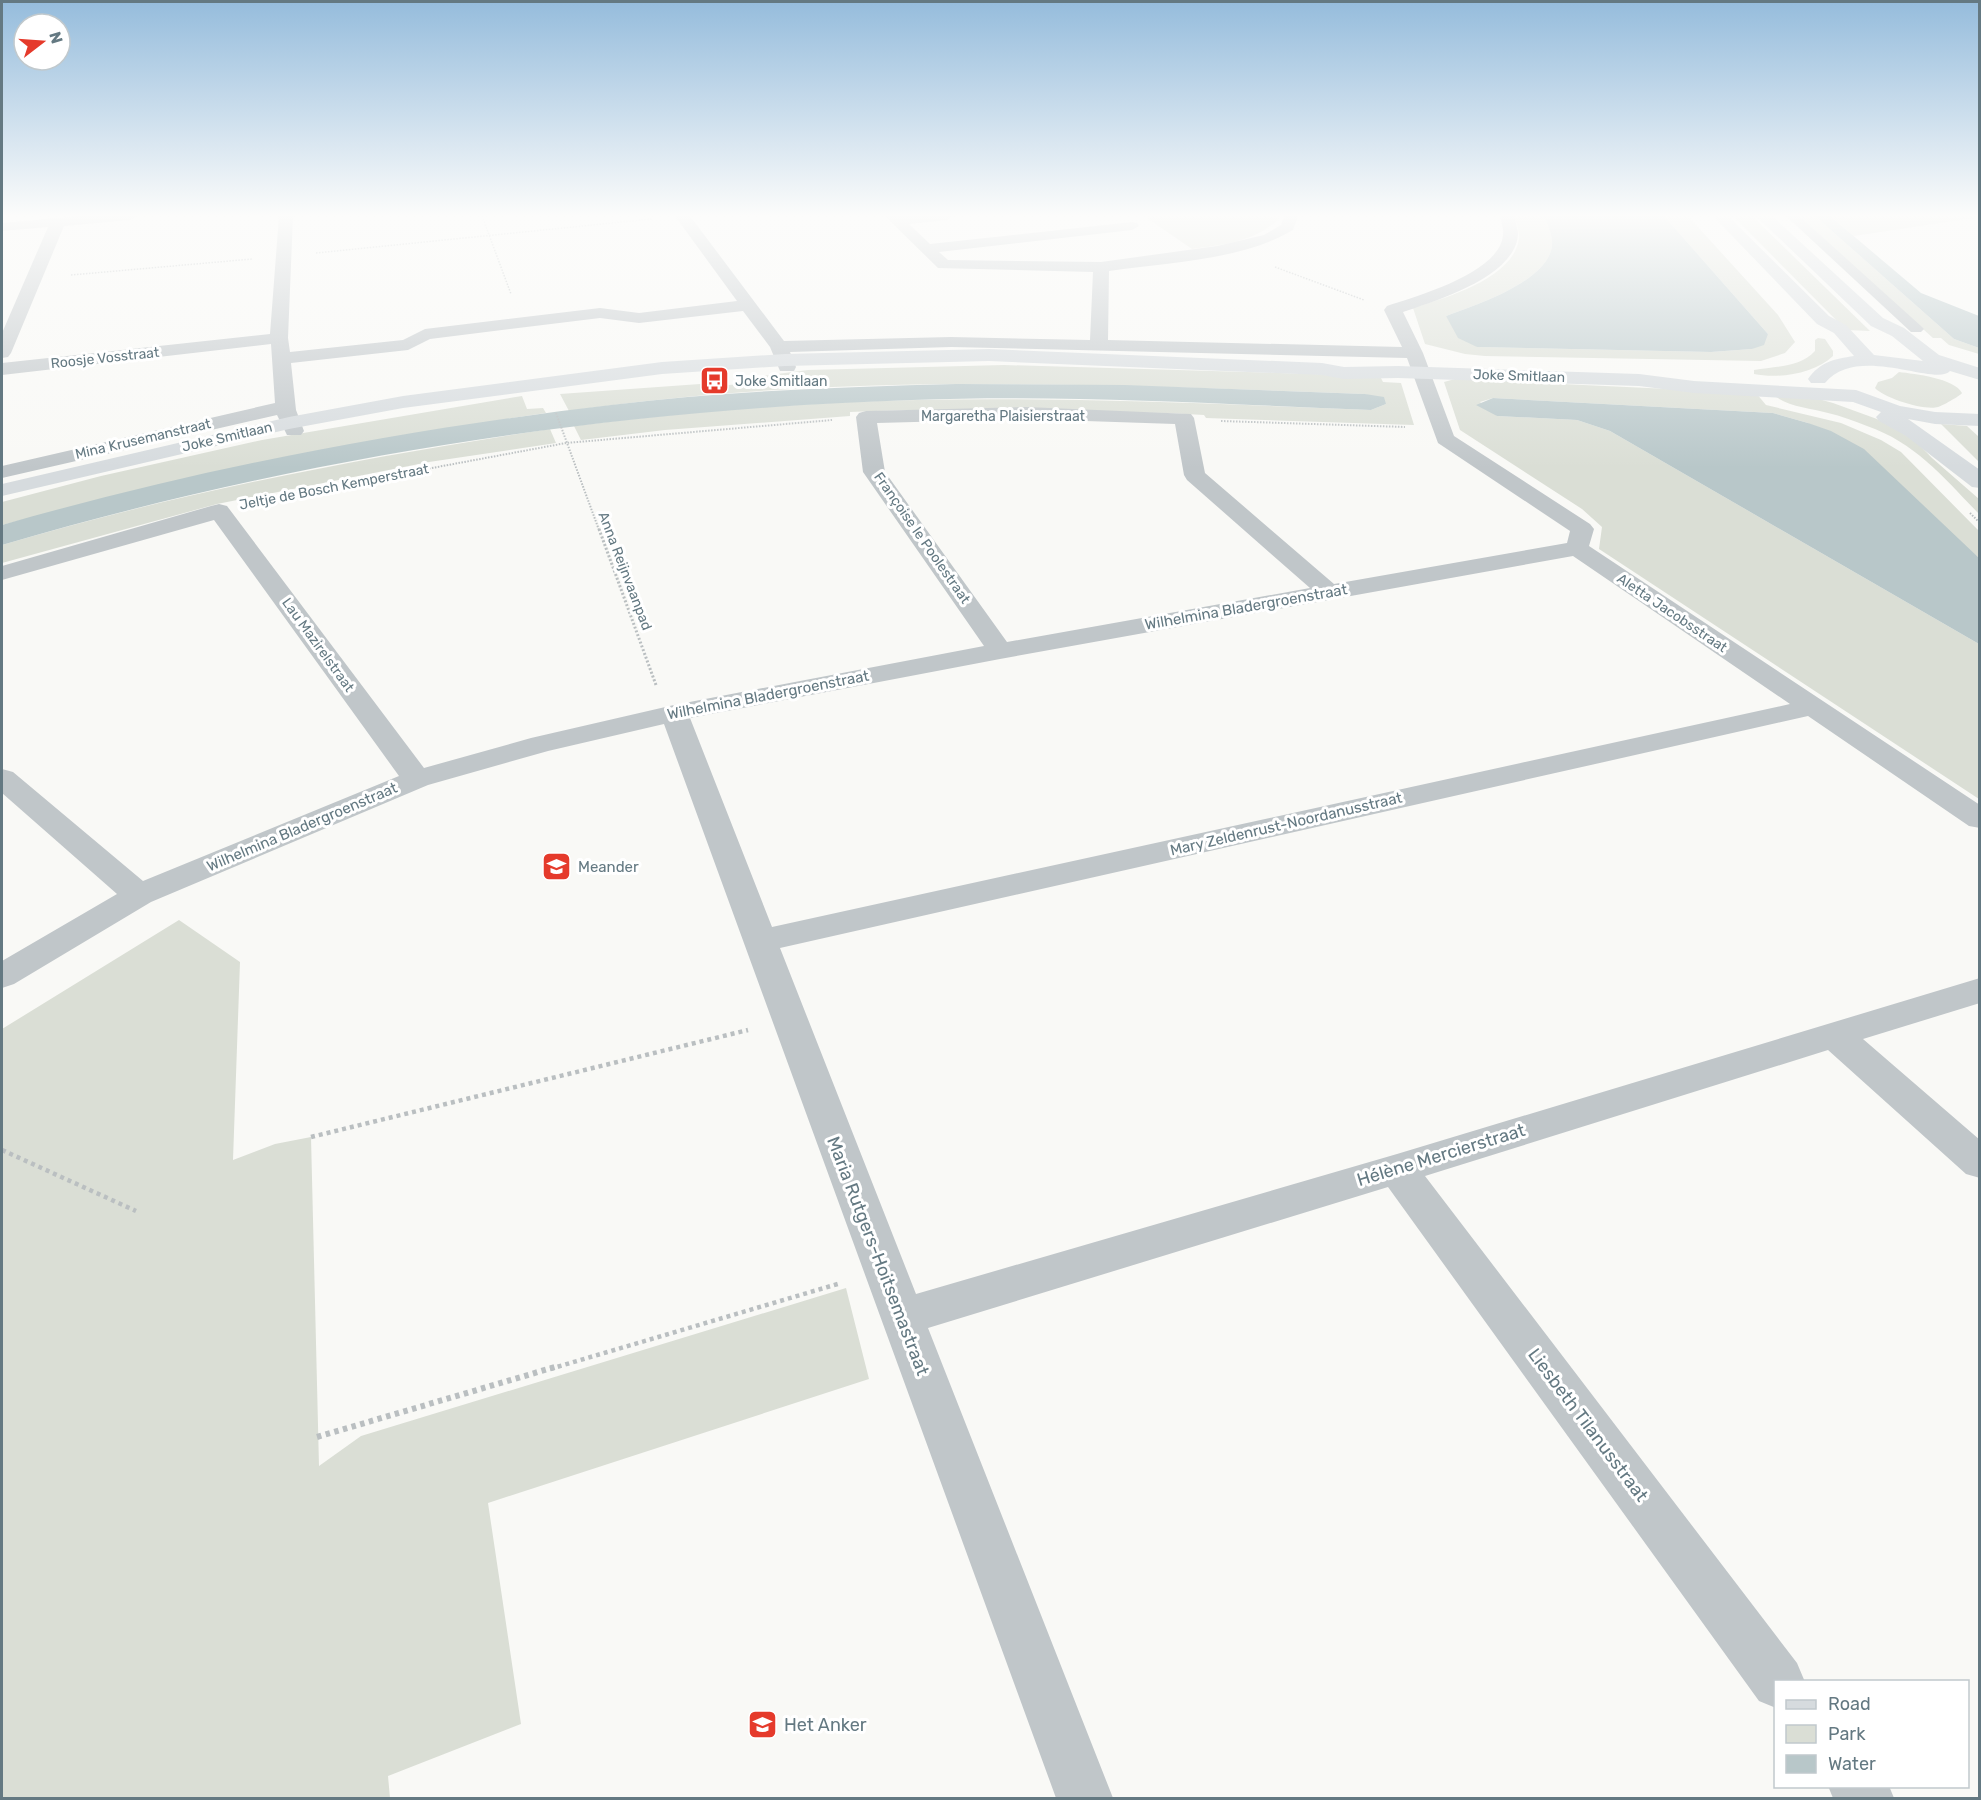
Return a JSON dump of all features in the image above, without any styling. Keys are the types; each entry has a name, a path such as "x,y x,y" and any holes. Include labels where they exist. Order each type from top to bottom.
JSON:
{"street":[{"path":"2,353 23,300"},
{"path":"280,300 279,338 284,358 289,420"},
{"path":"744,300 784,358 951,342 1099,344 1411,366"},
{"path":"1099,344 1100,300"},
{"path":"1420,300 1393,310 1411,366 1445,439 1582,529 1577,548"},
{"path":"1803,300 1823,320 1840,329 1869,361"},
{"path":"1853,300 1877,322 1878,330 1908,357 1978,380"},
{"path":"284,358 408,345 425,334 600,313 639,318 748,306"},
{"path":"1823,320 1822,329 1843,351 1849,362"},
{"name":"Roosje Vosstraat","path":"2,369 279,338"},
{"name":"Joke Smitlaan","path":"2,490 289,420 412,410 784,358 1172,363 1322,369 1344,373 1411,366 1639,380 1694,387 1856,396"},
{"path":"1869,361 1866,368 1846,378 1847,388 1856,396 1883,408 1918,415 1979,419"},
{"path":"1933,365 1849,362 1828,368 1821,373 1818,379 1832,395 1844,402 1906,425 1938,452 1972,475"},
{"name":"Joke Smitlaan","path":"1639,380 1680,377 1818,379"},
{"name":"Margaretha Plaisierstraat","path":"866,417 1026,413 1184,418"},
{"path":"1918,415 1961,455 1972,475"},
{"name":"Françoise le Poolestraat","path":"866,417 874,472 1000,651"},
{"path":"1184,418 1195,475 1329,592"},
{"name":"Joke Smitlaan","path":"2,499 289,420"},
{"name":"Mina Krusemanstraat","path":"2,472 289,420"},
{"name":"Jeltje de Bosch Kemperstraat","path":"2,573 219,511"},
{"name":"Lau Mazirelstraat","path":"219,511 417,779"},
{"name":"Wilhelmina Bladergroenstraat","path":"2,976 139,895 417,779 541,744 674,713 1000,651 1577,548"},
{"name":"Aletta Jacobsstraat","path":"1577,548 1980,819"},
{"name":"Mary Zeldenrust-Noordanusstraat","path":"760,941 1812,708"},
{"name":"Maria Rutgers-Hoitsemastraat","path":"674,713 1084,1798"},
{"path":"2,778 139,895"},
{"name":"Hélène Mercierstraat","path":"902,1317 1397,1169 1980,990"},
{"path":"1834,1034 1980,1162"},
{"name":"Liesbeth Tilanusstraat","path":"1397,1169 1777,1680"}],"lane":[{"path":"1884,300 1916,329"}],"path":[{"name":"Anna Reijnvaanpad","path":"554,407 657,686 674,713"},
{"path":"566,443 866,417"},
{"path":"1184,418 1442,429"},
{"name":"Jeltje de Bosch Kemperstraat","path":"219,511 275,496 566,443"},
{"path":"311,1137 789,1020"},
{"path":"2,1150 136,1210"},
{"path":"318,1437 883,1271"}],"green space":[{"path":"1439,300 1487,300 1446,316 1477,347 1711,352 1752,349 1768,334 1738,300 1764,300 1778,315 1795,342 1785,353 1761,361 1485,356 1465,354 1425,344 1413,308"},
{"path":"1816,300 1838,300 1870,331 1846,330"},
{"path":"1891,300 1910,300 1954,339 1979,348 1979,354 1949,345 1941,338 1933,338"},
{"path":"1825,339 1833,351 1833,356 1825,362 1795,374 1774,376 1754,374 1754,370 1802,361 1815,351 1815,340"},
{"path":"1004,365 1380,376 1383,382 1401,383 1414,425 1206,418 1204,415 1168,413 902,410 850,412 850,416 665,430 581,440 574,426 703,412 831,403 1030,399 1371,410 1386,404 1365,394 1166,387 966,384 767,390 569,411 560,394 714,383 716,386 741,384 739,379 808,370"},
{"path":"1899,372 1943,380 1958,388 1962,393 1943,405 1932,408 1895,399 1875,388 1878,382 1892,378"},
{"path":"1455,379 1756,393 1766,405 1841,423 1881,440 1901,452 1979,531 1979,558 1808,423 1773,413 1493,398 1480,402 1497,416 1577,420 1610,431 1979,644 1979,799 1599,549 1602,527 1582,509 1460,430 1444,382"},
{"path":"522,396 527,409 543,408 546,413 409,435 272,462 2,525 2,502 101,476 262,440"},
{"path":"1775,396 1811,397 1833,403 1877,419 1910,435 1932,458 1979,499 1979,514 1928,463 1900,442 1852,420 1793,405"},
{"path":"1941,424 1967,426 1979,437 1979,462"},
{"path":"550,429 556,443 429,462 217,504 2,563 2,545 137,508 343,464"},
{"path":"179,920 240,962 233,1160 275,1144 311,1137 319,1466 361,1436 846,1288 869,1379 488,1503 521,1724 388,1776 390,1798 2,1798 2,1029"}],"water":[{"path":"1487,300 1738,300 1768,334 1764,345 1752,349 1711,352 1477,347 1458,338 1446,316"},
{"path":"1910,300 1939,300 1979,316 1979,348 1954,339"},
{"path":"956,384 1125,385 1365,394 1384,397 1386,404 1371,410 1142,400 969,398 797,406 682,415 567,427 339,464 225,487 113,514 2,545 2,525 77,504 228,468 381,438 654,400 783,390"},
{"path":"1493,398 1773,413 1831,431 1864,449 1979,558 1979,644 1610,431 1577,420 1497,416 1476,405"}],"place":[{"name":"Joke Smitlaan","path":"714,381"},
{"name":"Meander","path":"557,867"},
{"name":"Het Anker","path":"763,1725"}]}
